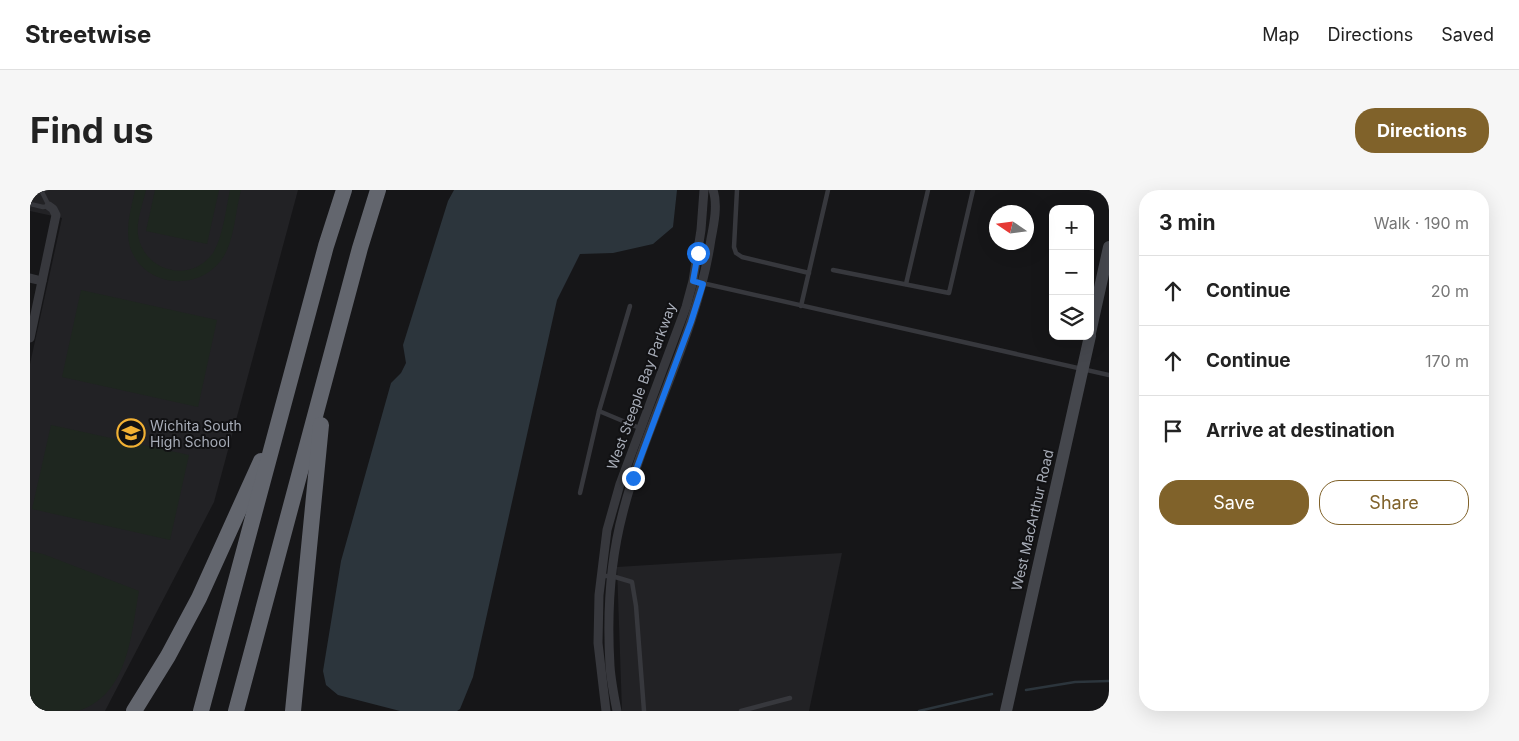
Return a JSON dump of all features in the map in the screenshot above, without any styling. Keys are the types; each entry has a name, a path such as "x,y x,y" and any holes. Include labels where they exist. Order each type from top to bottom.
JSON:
{"highway":[{"path":"201,711 326,246 344,190"},
{"path":"236,711 360,248 378,190"},
{"path":"293,711 326,377"},
{"path":"134,711 168,656 199,598 283,408"}],"street":[{"name":"West Steeple Bay Parkway","path":"606,711 598,643 601,576 607,530 612,508 686,307 693,281 702,230 704,190"},
{"name":"West Steeple Bay Parkway","path":"617,711 610,667 609,608 622,513 703,284 713,228 713,190"},
{"path":"30,338 56,215 49,206"},
{"name":"West MacArthur Road","path":"1094,316 1109,247"},
{"path":"30,278 42,281"},
{"name":"West MacArthur Road","path":"1006,711 1089,340"}],"lane":[{"path":"30,204 43,207 49,206 41,190"},
{"path":"737,190 734,247 736,253 809,273"},
{"path":"801,306 828,190"},
{"path":"906,284 928,190"},
{"path":"833,270 949,292 973,190"},
{"path":"693,281 1109,375"},
{"path":"580,493 600,411 630,306"},
{"path":"600,411 640,429 650,431"},
{"path":"601,576 612,576 632,582 636,606 644,711"},
{"path":"741,711 790,698"}],"shaded area":[{"name":"Wichita South High School","path":"30,190 298,190 214,502 105,711 30,711 30,364 62,218 30,211"},
{"path":"135,190 146,190 138,224 138,235 142,248 149,258 159,265 170,270 181,271 204,263 213,253 222,231 230,190 241,190 230,242 224,256 214,268 202,276 189,280 175,281 162,279 149,272 139,263 131,250 128,235"},
{"path":"155,190 219,190 207,244 146,231"},
{"path":"454,190 677,190 673,227 653,244 613,253 580,254 557,300 473,677 460,709 457,711 400,711 338,695 326,685 323,671 341,561 391,383 401,373 406,363 403,345 448,201"},
{"path":"81,290 217,320 198,407 62,377"},
{"path":"51,425 189,455 170,540 32,509"},
{"path":"30,551 43,554 139,591 130,643 118,676 109,690 97,701 81,710 30,711"},
{"path":"842,553 809,711 622,711 617,567"}],"waterway":[{"path":"1026,690 1075,682 1109,681"},
{"path":"919,711 992,694"}],"place":[{"name":"Wichita South High School","path":"131,433"}],"route":[{"path":"633,478 691,322 703,284 693,281 698,253"}]}
